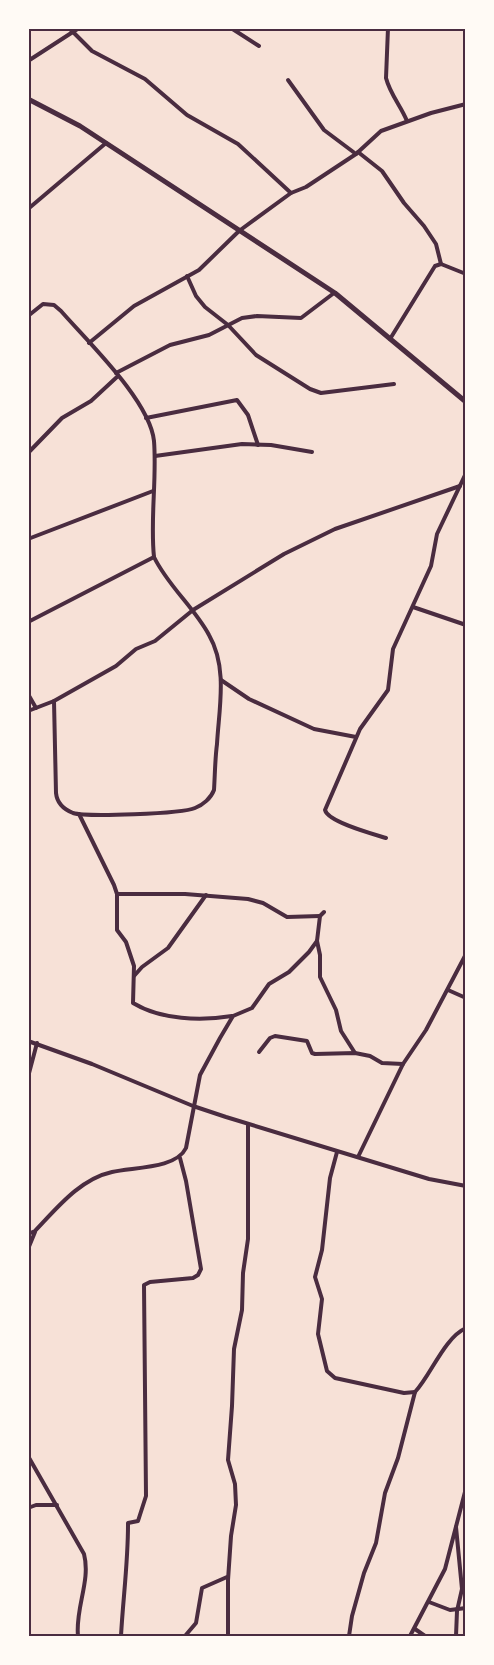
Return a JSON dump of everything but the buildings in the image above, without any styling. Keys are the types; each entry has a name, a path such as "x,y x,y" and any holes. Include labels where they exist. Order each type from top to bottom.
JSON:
{"main road":[{"path":"28,99 80,126 335,292 465,402"}],"street":[{"path":"69,28 92,51 145,79 187,115 238,144 291,193"},
{"path":"28,61 79,28"},
{"path":"231,28 259,46"},
{"path":"342,29 375,28"},
{"path":"388,28 386,78 407,121"},
{"path":"288,80 324,130 382,171 404,204 424,226 436,244 441,264"},
{"path":"89,343 134,306 208,263 239,231 291,193 306,187 357,153 381,131 465,104 465,87"},
{"path":"28,208 106,143"},
{"path":"390,339 435,266 441,264 465,274"},
{"path":"187,276 196,296 205,307 228,325 256,355 315,392 334,392 394,384"},
{"path":"29,453 62,418 91,401 117,374 170,345 209,335 242,318 257,316 301,318 335,292"},
{"path":"28,316 43,304 54,306 61,311 117,374 136,398 146,418 154,439 154,557 161,571 193,610 215,648 221,680 214,790 208,800 196,808 186,810 131,814 79,814 65,809 57,799 54,701"},
{"path":"146,418 237,400 248,415 258,445"},
{"path":"154,456 220,447 258,445 312,452"},
{"path":"386,838 329,817 325,813 356,737 365,720 388,690 391,654 431,566 437,534 465,473"},
{"path":"28,711 54,701 116,666 136,649 156,641 193,610 284,554 335,529 460,486"},
{"path":"28,539 153,491"},
{"path":"28,622 154,557"},
{"path":"413,607 465,625"},
{"path":"221,680 249,699 314,729 356,737"},
{"path":"28,694 36,708"},
{"path":"79,814 117,894 116,926 130,954 134,976 132,1001 135,1005 171,1016 208,1019 233,1016 252,1008 269,984 290,972 317,941"},
{"path":"117,894 206,895 256,900 287,917 322,914 317,941 320,955 320,977 336,1010 341,1030 355,1053"},
{"path":"134,976 142,967 168,948 206,895"},
{"path":"358,1157 404,1064 422,1038 465,954"},
{"path":"448,990 465,998"},
{"path":"28,1234 35,1231 88,1181 112,1172 167,1163 180,1158 186,1149 200,1075 233,1016"},
{"path":"260,1052 270,1038 275,1036 307,1041 312,1053 315,1054 355,1053 370,1056 382,1063 404,1064"},
{"path":"28,1041 92,1064 193,1106 248,1125 429,1179 465,1186"},
{"path":"28,1077 37,1043"},
{"path":"228,1636 228,1577 236,1505 235,1484 228,1460 234,1349 242,1310 243,1273 248,1239 248,1125"},
{"path":"337,1152 330,1178 322,1250 315,1277 322,1299 318,1328 327,1371 334,1378 404,1393 415,1392"},
{"path":"121,1636 125,1571 128,1560 128,1523 138,1521 146,1496 144,1285 150,1282 193,1278 201,1269 180,1158"},
{"path":"28,1249 35,1231"},
{"path":"349,1636 357,1599 376,1543 385,1493 398,1458 415,1392 433,1363 465,1328"},
{"path":"28,1456 84,1554 87,1570 78,1613 78,1636"},
{"path":"410,1636 445,1569 465,1488"},
{"path":"28,1508 58,1505"},
{"path":"456,1523 462,1589 457,1611 456,1636"},
{"path":"185,1636 196,1623 202,1588 228,1577"},
{"path":"429,1602 448,1610 457,1611 465,1608"},
{"path":"415,1629 425,1636"}]}
